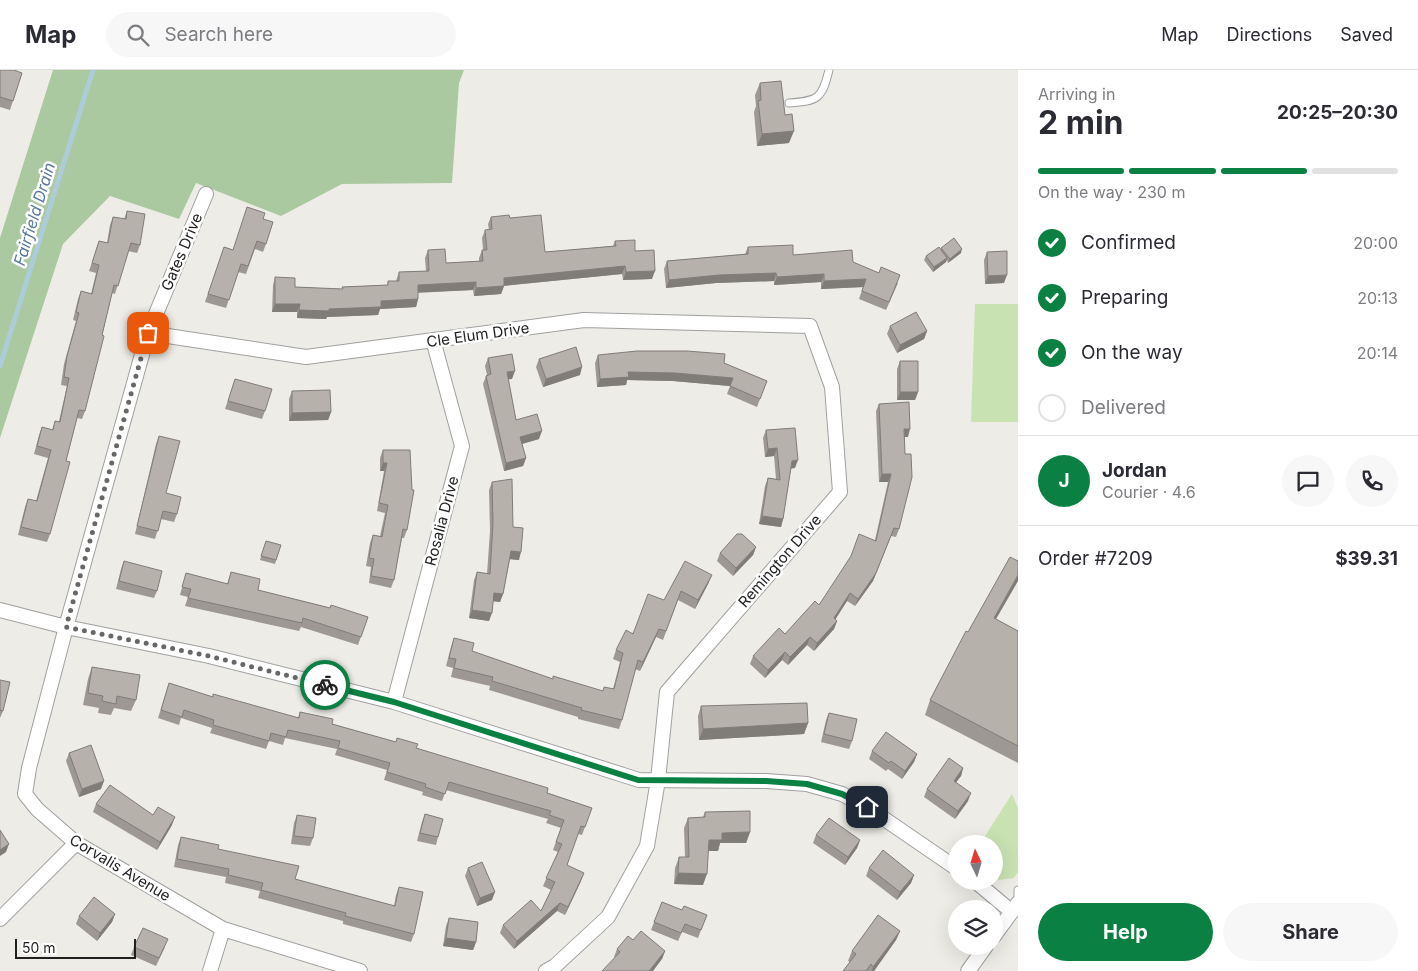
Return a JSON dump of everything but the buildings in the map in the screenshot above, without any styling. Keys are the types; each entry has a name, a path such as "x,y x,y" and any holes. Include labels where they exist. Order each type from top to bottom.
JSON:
{"street":[{"name":"Gates Drive","path":"66,627 148,333 206,194"},
{"name":"Cle Elum Drive","path":"148,333 306,357 584,320 810,326"},
{"name":"Remington Drive","path":"658,780 668,692 840,492 832,387 810,326"},
{"name":"Rosalia Drive","path":"394,702 462,446 433,340"},
{"path":"0,610 66,627 209,656 394,702 638,780 766,781 807,784 842,794 867,807 948,863"},
{"name":"Corvalis Avenue","path":"66,627 29,768 25,794 37,809 76,843 223,929 360,971"},
{"path":"546,971 555,966 608,917 648,846 658,780"},
{"path":"0,918 76,843"},
{"path":"989,890 1016,908 1003,925"},
{"path":"210,971 223,929"},
{"path":"968,971 980,955"}],"lane":[{"path":"789,103 812,102 823,94 829,70"},
{"path":"1016,908 1018,890"}],"green space":[{"path":"53,70 464,70 459,83 452,183 342,184 281,216 196,183 179,219 110,196 63,244 0,438 0,238"},
{"path":"975,304 1018,304 1018,422 971,422"},
{"path":"1012,794 1018,808 1018,872 1014,878 1003,879 1003,835 986,835"}],"waterway":[{"name":"Fairfield Drain","path":"0,366 93,70"}],"way so far":[{"path":"148,333 66,627 209,656 325,685"}],"route":[{"path":"325,685 394,702 638,780 766,781 807,784 842,794 867,807"}]}
